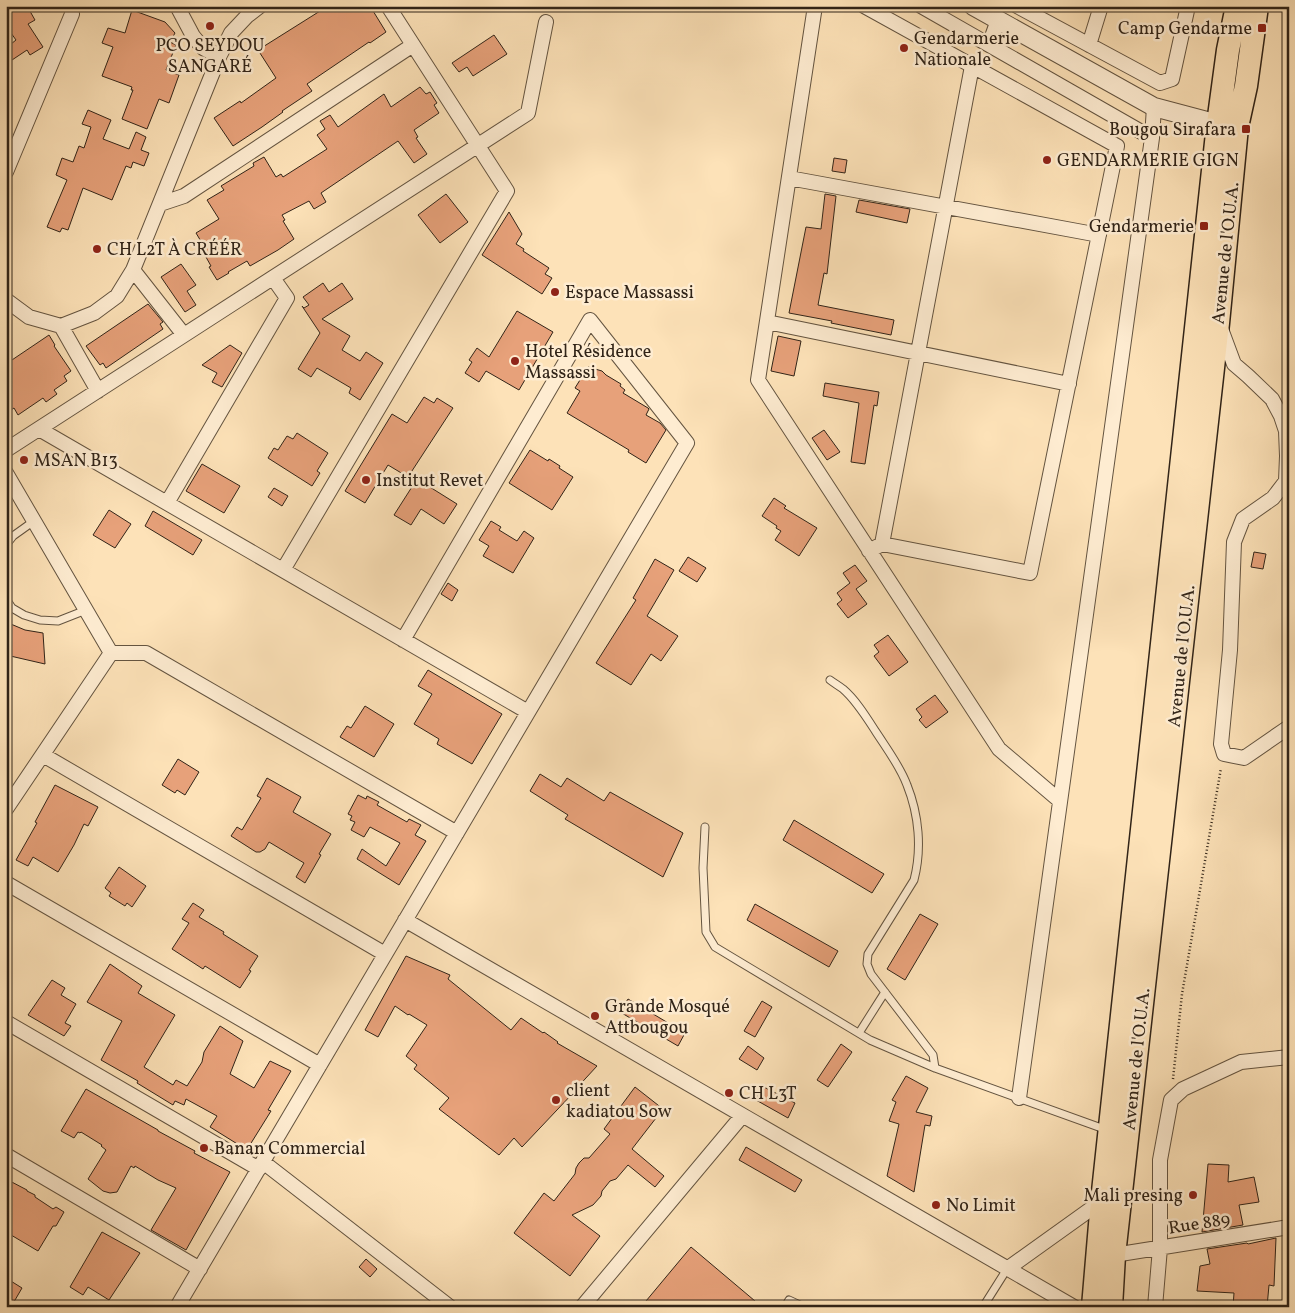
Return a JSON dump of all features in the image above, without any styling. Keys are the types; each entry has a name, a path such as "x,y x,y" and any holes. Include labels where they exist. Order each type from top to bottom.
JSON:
{"highway":[{"name":"Avenue de l'O.U.A.","path":"1093,1307 1102,1201 1228,125 1246,86 1260,10"},
{"name":"Avenue de l'O.U.A.","path":"1111,1307 1114,1255 1218,323 1228,125 1228,50 1232,11"}],"street":[{"path":"177,6 193,36 203,48 219,57"},
{"path":"6,300 29,317 61,326 94,313 118,296 132,270 160,204 219,57 231,33 247,16 260,6"},
{"path":"283,570 507,191 388,6"},
{"path":"815,6 758,380 876,547 999,749 1060,801"},
{"path":"864,6 1117,146 1030,573 876,547"},
{"path":"920,6 1152,138"},
{"path":"973,6 1154,107 1228,125"},
{"path":"1017,6 1160,83 1172,79 1188,6"},
{"path":"1089,45 1101,6"},
{"path":"6,172 72,9"},
{"path":"989,45 998,20"},
{"path":"6,450 528,113 546,22"},
{"path":"160,204 184,196 413,45"},
{"path":"876,547 918,353 972,66"},
{"path":"1020,1098 1152,138 1154,107"},
{"path":"6,141 14,154"},
{"path":"788,178 1099,235"},
{"path":"132,270 184,335"},
{"path":"167,503 287,298 273,278"},
{"path":"177,1307 687,443 590,320 403,640"},
{"path":"767,322 1069,384"},
{"path":"1218,323 1234,364 1272,399 1282,416 1286,431 1287,456 1286,481 1273,498 1243,519 1234,542 1230,650 1221,744 1224,754 1244,758 1289,727"},
{"path":"61,326 98,391"},
{"path":"1272,399 1289,405"},
{"path":"39,429 528,712"},
{"path":"6,473 111,653"},
{"path":"111,653 146,652 457,832"},
{"path":"6,810 111,653"},
{"path":"43,755 386,954"},
{"path":"6,883 320,1065"},
{"path":"405,920 1074,1307"},
{"path":"6,1022 261,1165 450,1307"},
{"path":"1155,1307 1160,1248 1160,1160 1170,1100 1183,1089 1241,1062 1289,1057"},
{"path":"582,1307 742,1116"},
{"path":"6,1155 200,1268"},
{"path":"1007,1269 1102,1201"},
{"name":"Rue 889","path":"1114,1255 1289,1227"}],"lane":[{"path":"6,546 14,536 34,521"},
{"path":"6,599 12,608 24,615 40,620 58,620 86,610"},
{"path":"830,680 844,690 864,714 894,760 907,785 918,830 918,866 914,880 868,954 867,964 871,974 934,1055 935,1068"},
{"path":"705,828 703,868 706,932 715,948 870,1040 935,1068 1110,1131"},
{"path":"859,1033 885,992"},
{"path":"983,1307 1007,1269"},
{"path":"785,1307 790,1300 804,1307"}],"path":[{"path":"1170,1100 1182,994 1224,754"}],"building":[{"path":"6,6 27,6 35,20 28,24 43,47 30,55 27,50 6,64 6,48 16,40 6,26"},
{"path":"328,6 370,6 386,32 307,84 312,91 233,146 214,118 240,101 241,103 276,78 258,50"},
{"path":"132,10 165,22 175,33 170,42 176,45 166,70 179,75 169,103 159,99 147,129 122,119 133,90 131,90 132,87 102,76 113,47 102,43 108,28 125,33"},
{"path":"494,35 507,54 473,76 467,67 459,72 452,63"},
{"path":"420,87 426,94 430,92 437,103 434,105 439,113 414,130 418,137 416,138 427,154 414,163 398,141 321,193 326,202 314,209 309,201 282,215 285,220 283,221 294,239 250,266 247,261 217,280 202,250 205,248 196,233 219,219 207,200 224,190 221,186 254,166 253,163 264,157 276,177 281,174 283,177 327,149 317,135 325,129 320,121 330,115 338,127 384,94 391,107"},
{"path":"88,110 111,120 103,139 129,149 136,132 146,137 141,150 149,153 144,166 133,162 131,168 126,166 112,200 83,188 68,230 62,228 60,232 47,227 67,180 56,175 62,158 73,162 79,146 84,148 91,127 82,124"},
{"path":"834,158 847,160 845,173 832,171"},
{"path":"446,194 468,222 440,243 418,215"},
{"path":"825,194 836,196 827,274 824,273 818,305 894,320 891,335 789,313 806,227 821,229"},
{"path":"859,200 910,209 907,223 856,212"},
{"path":"509,212 522,234 516,244 524,249 523,251 549,268 545,274 552,278 542,294 482,255"},
{"path":"181,264 196,285 187,291 196,305 185,312 161,277"},
{"path":"323,283 329,292 342,283 353,299 322,319 350,336 342,350 360,361 366,352 383,363 360,400 349,393 351,388 317,368 311,377 298,369 320,333 302,306 304,308 309,305 303,297"},
{"path":"148,304 163,322 160,324 163,329 106,368 103,363 100,365 86,346"},
{"path":"517,311 553,332 519,390 486,371 479,382 465,373 472,362 469,360 477,348 489,357"},
{"path":"49,335 71,371 64,376 67,381 54,390 57,394 46,402 43,398 18,415 14,408 6,413 6,364"},
{"path":"778,336 801,341 794,376 771,371"},
{"path":"230,345 242,353 222,387 212,382 217,373 202,365"},
{"path":"588,367 602,371 621,384 620,386 625,390 623,393 648,408 646,415 660,423 666,430 646,463 628,452 629,450 567,413 580,391 575,388"},
{"path":"825,383 879,392 877,406 874,405 865,464 851,462 859,403 823,396"},
{"path":"424,397 434,403 437,398 453,408 408,477 388,465 365,503 345,491 392,414 407,423"},
{"path":"824,430 840,452 827,460 812,438"},
{"path":"297,433 328,453 317,471 320,473 312,486 268,458 274,448 278,450 287,436 293,439"},
{"path":"530,450 548,461 549,459 573,477 552,510 509,483"},
{"path":"202,464 240,486 224,513 186,491"},
{"path":"417,479 457,504 444,524 421,509 411,525 394,515"},
{"path":"274,488 288,496 282,506 268,497"},
{"path":"774,498 786,506 784,508 817,528 799,556 775,540 781,531 762,516"},
{"path":"109,510 131,524 115,548 93,535"},
{"path":"153,511 202,540 193,555 145,526"},
{"path":"491,521 501,527 499,530 517,541 524,531 534,538 513,573 483,556 489,546 479,540"},
{"path":"1254,552 1266,554 1263,569 1251,567"},
{"path":"688,557 706,568 697,582 679,571"},
{"path":"655,559 674,570 647,616 678,636 661,661 651,654 631,685 596,663 636,600 633,598"},
{"path":"855,565 867,581 856,589 867,604 848,618 837,604 842,600 837,593 850,583 843,573"},
{"path":"448,583 458,590 452,601 441,594"},
{"path":"6,622 25,630 43,633 45,664 6,655"},
{"path":"888,635 908,662 889,676 874,656 879,652 874,645"},
{"path":"428,670 502,714 472,764 437,744 439,739 414,724 432,694 418,686"},
{"path":"935,695 948,712 926,728 919,720 922,717 916,709"},
{"path":"365,706 394,724 374,757 340,737 347,726 351,728"},
{"path":"178,759 199,772 185,795 177,790 175,793 162,785"},
{"path":"540,774 561,787 567,778 604,801 610,792 683,833 663,877 565,819 568,815 530,791"},
{"path":"267,778 301,797 293,812 331,834 305,883 296,877 304,863 269,842 265,849 256,852 231,836 237,827 242,830 261,798 257,796"},
{"path":"55,785 98,807 88,826 84,824 58,872 33,857 28,866 16,860 37,823 35,822"},
{"path":"358,795 366,799 367,796 379,802 377,805 407,822 409,819 421,825 415,835 426,841 399,885 357,859 362,849 386,866 400,843 370,827 364,837 351,830 355,822 350,820 352,816 348,814"},
{"path":"794,820 884,874 872,893 783,840"},
{"path":"119,867 146,886 132,907 127,903 125,906 109,896 111,893 105,888"},
{"path":"193,903 204,910 199,917 258,956 240,988 205,966 203,969 172,949 189,923 182,919"},
{"path":"755,904 838,951 829,967 747,920"},
{"path":"920,914 938,924 905,980 887,969"},
{"path":"406,956 450,975 448,979 511,1030 521,1018 544,1032 557,1043 597,1066 522,1147 514,1138 499,1155 439,1109 449,1098 414,1069 417,1065 406,1056 427,1025 395,1006 378,1037 365,1030"},
{"path":"110,964 142,986 138,993 175,1015 144,1067 173,1085 176,1080 187,1086 202,1062 204,1052 220,1026 243,1041 230,1074 254,1088 270,1061 291,1071 268,1110 271,1111 248,1148 240,1143 239,1145 210,1127 217,1116 186,1099 184,1105 175,1101 173,1105 137,1083 138,1081 101,1060 122,1021 87,1002"},
{"path":"52,980 65,988 61,995 76,1004 65,1023 71,1026 64,1036 28,1015"},
{"path":"628,999 685,1033 678,1046 620,1012"},
{"path":"762,1001 772,1007 755,1037 744,1031"},
{"path":"841,1044 852,1052 828,1087 817,1080"},
{"path":"748,1046 764,1058 757,1070 739,1059"},
{"path":"906,1076 928,1088 916,1112 932,1116 930,1126 925,1125 914,1192 887,1176 899,1124 889,1121 896,1102 892,1100"},
{"path":"762,1086 795,1103 788,1118 756,1100"},
{"path":"635,1087 663,1109 632,1149 664,1176 655,1187 628,1165 616,1179 610,1181 593,1205 572,1215 600,1236 570,1276 514,1233 544,1193 554,1201 575,1174 579,1163 584,1158 589,1158 610,1134 604,1129"},
{"path":"86,1089 195,1151 194,1153 230,1172 186,1250 151,1230 176,1188 135,1166 134,1168 131,1166 117,1192 103,1191 88,1179 106,1150 102,1145 81,1132 78,1132 74,1138 61,1131"},
{"path":"746,1147 802,1180 795,1192 739,1160"},
{"path":"1208,1164 1229,1165 1228,1182 1254,1177 1259,1202 1239,1205 1243,1225 1202,1232"},
{"path":"6,1179 35,1195 35,1197 53,1209 56,1207 64,1212 38,1251 6,1232"},
{"path":"102,1232 140,1253 109,1300 88,1287 83,1295 70,1287"},
{"path":"1276,1238 1274,1286 1269,1285 1267,1307 1233,1307 1234,1293 1197,1291 1200,1266 1210,1264 1207,1249 1248,1244"},
{"path":"691,1247 755,1301 750,1307 641,1307"},
{"path":"366,1259 377,1269 370,1277 359,1267"},
{"path":"6,1278 22,1288 11,1307 6,1307"}],"place":[{"name":"PCO SEYDOU SANGARÉ","path":"210,26"},
{"name":"Camp Gendarme","path":"1262,28"},
{"name":"Gendarmerie Nationale","path":"904,48"},
{"name":"Bougou Sirafara","path":"1246,129"},
{"name":"GENDARMERIE GIGN","path":"1047,160"},
{"name":"Gendarmerie","path":"1204,226"},
{"name":"CH L2T À CRÉÉR","path":"97,249"},
{"name":"Espace Massassi","path":"555,292"},
{"name":"Hotel Résidence Massassi","path":"515,361"},
{"name":"MSAN B13","path":"24,460"},
{"name":"Institut Revet","path":"366,480"},
{"name":"Grande Mosqué Attbougou","path":"595,1016"},
{"name":"CH L3T","path":"729,1093"},
{"name":"client kadiatou Sow","path":"556,1100"},
{"name":"Banan Commercial","path":"204,1148"},
{"name":"Mali presing","path":"1193,1195"},
{"name":"No Limit","path":"936,1205"}]}
